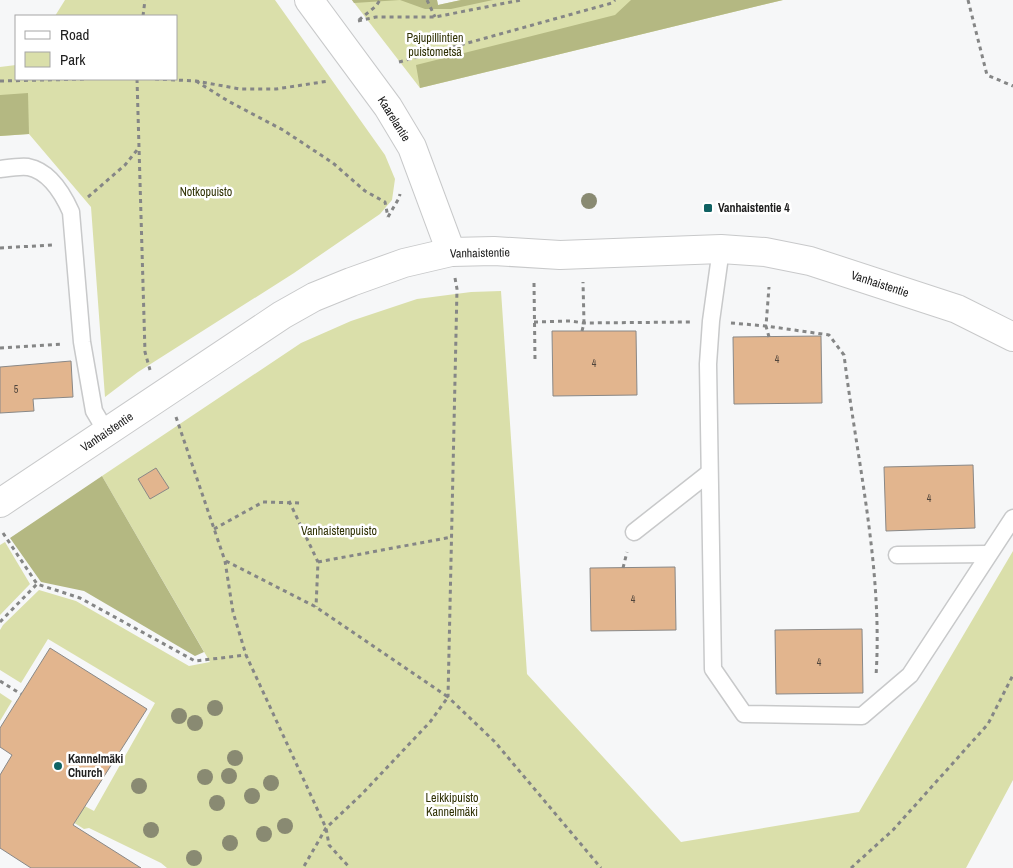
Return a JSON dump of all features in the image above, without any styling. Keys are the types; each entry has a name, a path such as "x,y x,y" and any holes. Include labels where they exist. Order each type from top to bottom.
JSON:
{"main road":[{"name":"Kaarelantie","path":"309,0 382,100 412,147 451,252"},
{"name":"Vanhaistentie","path":"0,503 282,315 314,297 404,263 451,252 494,251 560,255 721,248 765,252 810,261 957,309 1011,333"}],"lane":[{"path":"0,169 28,167 44,174 64,196 71,212 82,342 94,411 107,433"},
{"path":"721,248 711,321 708,364 713,670 744,714 862,716 910,675 1013,518"},
{"path":"634,532 710,473"},
{"path":"897,555 988,554"}],"path":[{"path":"143,15 145,0"},
{"path":"380,0 376,6 358,21 376,17 435,17 521,0"},
{"path":"427,0 435,17"},
{"path":"399,62 612,3 615,0"},
{"path":"968,0 987,75 1013,86"},
{"path":"0,81 44,80"},
{"path":"136,80 145,352 150,373"},
{"path":"169,80 240,89 276,89 329,81"},
{"path":"196,82 283,130 333,163 365,191 385,202 388,217"},
{"path":"71,212 125,165 138,149"},
{"path":"0,248 74,243"},
{"path":"582,331 584,323 583,282"},
{"path":"534,283 535,360"},
{"path":"769,287 766,326 769,337"},
{"path":"303,868 326,828 430,722 448,697 456,289"},
{"path":"534,322 711,321 766,326 829,335 844,355 870,538 878,647 874,706"},
{"path":"0,348 82,342"},
{"path":"176,417 225,561 233,612 246,655 326,828 329,845 350,868"},
{"path":"214,529 263,502 289,501 300,503"},
{"path":"289,501 318,562 316,607"},
{"path":"3,533 37,584 80,598 195,661 246,655"},
{"path":"318,562 452,537"},
{"path":"225,561 316,607 448,697 495,742 601,868"},
{"path":"0,622 37,584"},
{"path":"851,868 893,830 988,724 1013,675"},
{"path":"0,682 21,694"}],"green space":[{"name":"Notkopuisto","path":"65,0 275,0 385,155 395,179 392,200 380,214 294,273 138,372 105,397 91,207 29,134 0,136 0,67 15,65 15,80 178,80 178,15 56,15"},
{"name":"Pajupillintien puistometsä","path":"352,0 437,0 438,5 461,0 783,0 420,88"},
{"path":"352,0 400,0 354,3"},
{"path":"400,0 437,0 438,5 461,0 493,0 451,9 425,9"},
{"path":"631,0 783,0 420,88 416,65 615,15"},
{"path":"28,93 29,134 0,136 0,95"},
{"name":"Vanhaistenpuisto","path":"501,291 527,674 681,842 859,812 1013,551 1013,780 966,868 167,868 161,863 89,828 84,829 57,812 66,796 94,811 155,703 48,639 21,683 0,670 0,630 3,625 39,590 76,601 189,666 210,662 102,476 301,343 351,321 417,299 471,292"},
{"path":"102,476 204,652 195,656 84,591 41,582 10,538"},
{"path":"5,542 30,584 0,615 0,545"},
{"path":"0,693 12,701 0,721"}],"building":[{"path":"552,331 636,331 637,395 553,396"},
{"path":"821,336 822,403 734,404 733,337"},
{"path":"71,361 73,397 33,399 34,411 0,413 0,367"},
{"path":"973,465 975,528 886,531 884,467"},
{"path":"156,468 169,488 150,499 138,479"},
{"path":"675,567 676,630 591,631 590,568"},
{"path":"862,629 863,693 776,694 775,630"},
{"name":"Kannelmäki Church","path":"50,648 147,709 73,825 141,868 31,868 0,848 0,775 12,755 0,747 0,728"}],"place":[{"name":"Vanhaistentie 4","path":"708,208"},
{"name":"Kannelmäki Church","path":"58,766"}],"park label":[{"name":"Leikkipuisto Kannelmäki","path":"452,805"}]}
